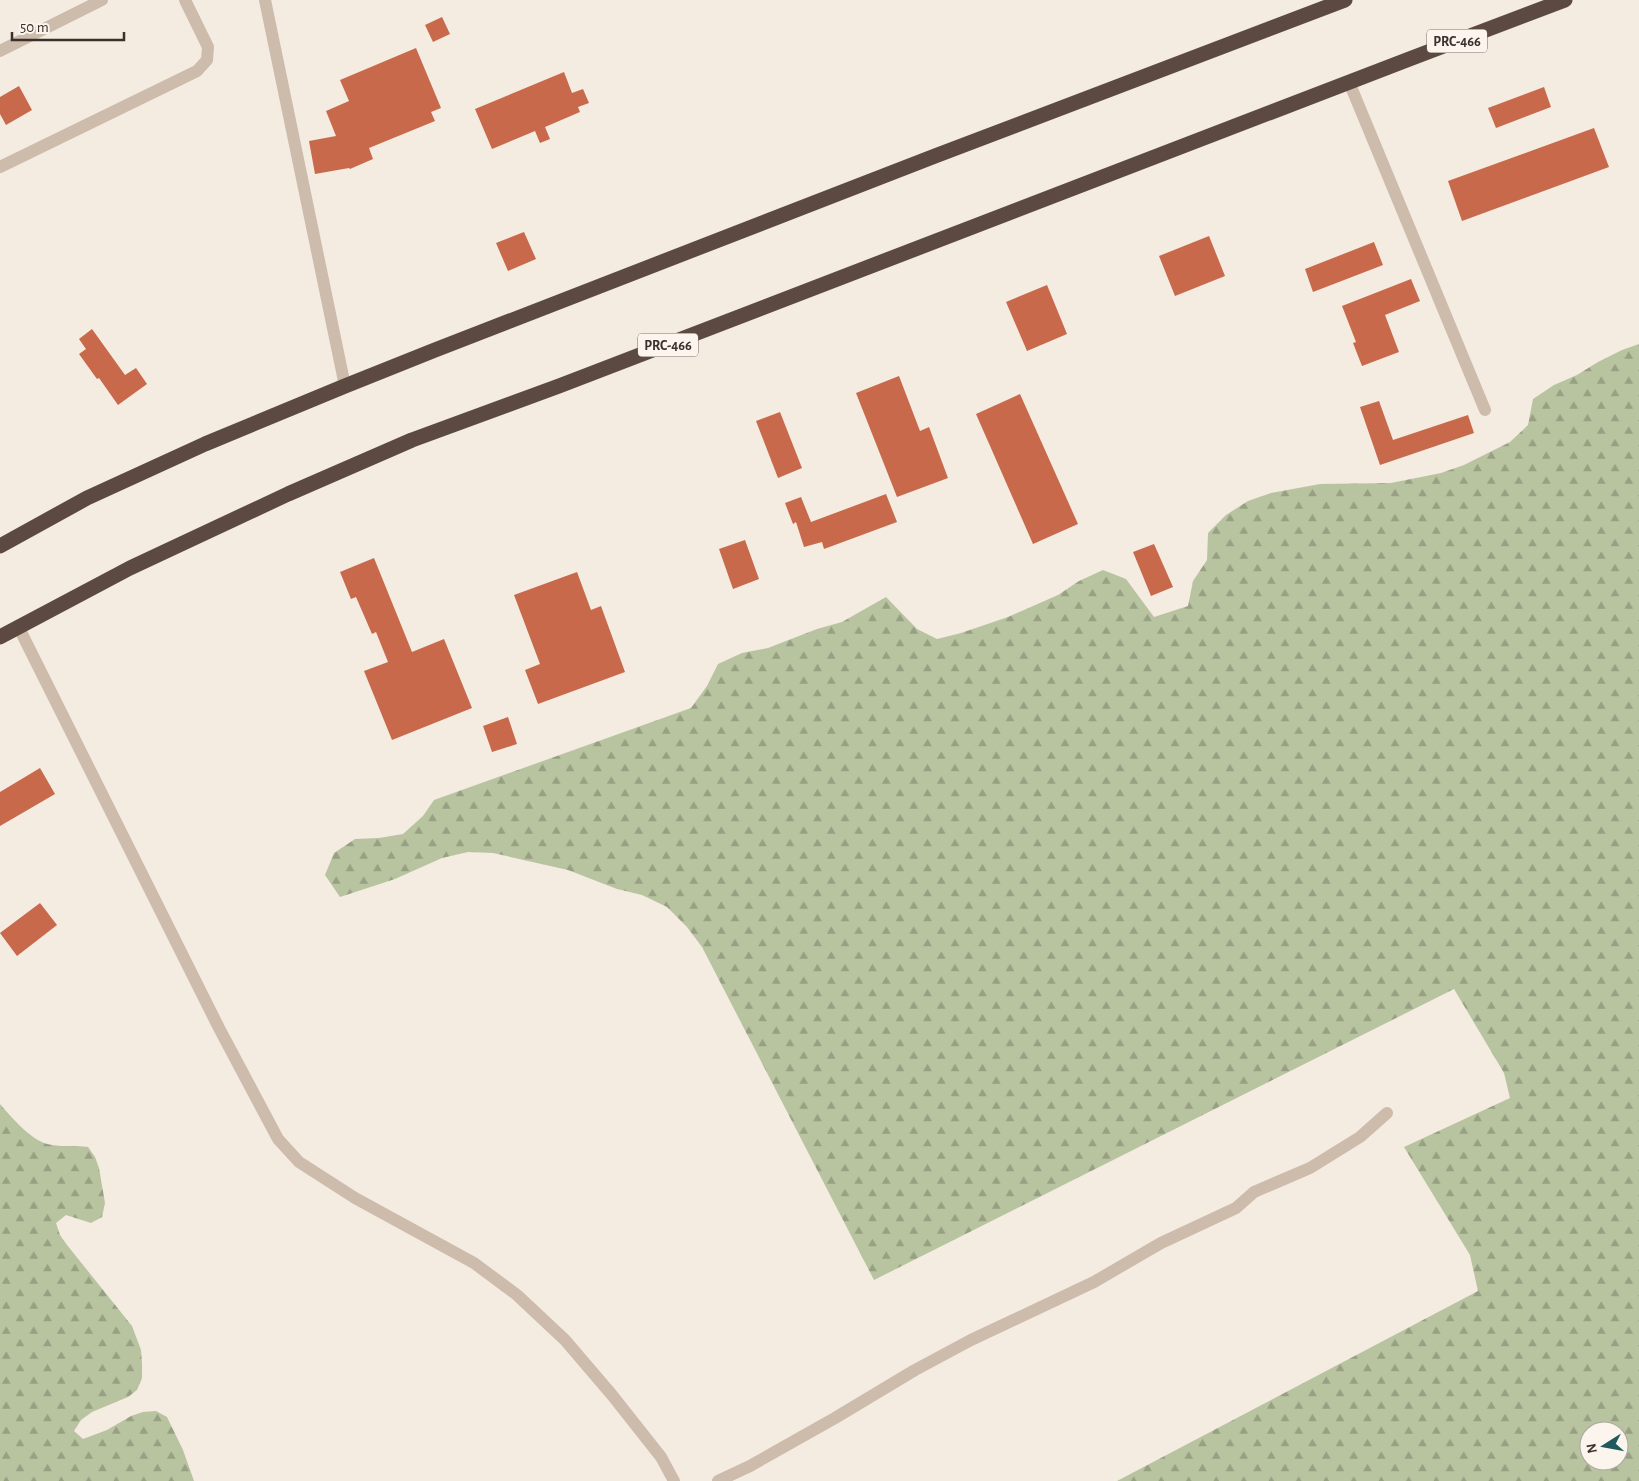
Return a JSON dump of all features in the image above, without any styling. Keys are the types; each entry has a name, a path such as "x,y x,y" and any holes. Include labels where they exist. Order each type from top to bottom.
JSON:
{"highway":[{"path":"0,546 87,498 205,444 345,386 934,156 1344,0"},
{"name":"PRC-466","path":"0,637 130,568 262,506 412,440 569,383 1565,0"}],"street":[{"path":"0,51 102,0"},
{"path":"0,168 198,71 207,60 208,46 185,0"},
{"path":"265,0 345,386"},
{"path":"1349,82 1485,410"},
{"path":"18,626 219,1028 278,1139 299,1162 355,1198 474,1263 517,1295 565,1340 612,1395 661,1457 674,1481"},
{"path":"718,1481 792,1442 915,1370 971,1340 1094,1282 1161,1243 1236,1208 1254,1192 1310,1168 1360,1137 1387,1113"}],"green space":[{"path":"1639,344 1639,1481 1117,1481 1478,1291 1470,1255 1404,1147 1510,1098 1504,1073 1454,989 874,1280 702,947 687,927 667,907 642,895 617,889 568,870 493,853 468,852 442,858 395,879 340,897 325,875 334,853 355,839 403,834 423,816 434,800 691,708 707,686 718,664 742,653 768,648 817,629 842,622 886,597 917,629 937,639 1008,617 1058,595 1079,581 1103,570 1126,579 1154,617 1188,606 1193,581 1207,560 1208,533 1226,515 1248,501 1271,493 1320,484 1391,483 1441,473 1464,465 1510,442 1528,425 1533,399 1554,385 1577,375 1598,362"},
{"path":"0,1104 23,1129 38,1140 52,1145 88,1147 95,1157 99,1168 105,1203 102,1217 91,1223 66,1215 56,1223 60,1235 67,1245 132,1326 141,1350 142,1378 137,1390 128,1397 92,1412 81,1420 74,1431 83,1439 107,1430 131,1416 143,1412 156,1411 167,1417 183,1450 194,1481 0,1481"}],"building":[{"path":"442,17 450,34 433,42 425,25"},
{"path":"416,48 441,108 431,112 435,121 369,148 373,159 350,169 315,174 309,141 336,136 326,111 349,101 340,80"},
{"path":"564,72 572,93 583,89 589,103 578,107 580,112 545,127 550,139 540,143 535,131 492,149 475,109"},
{"path":"19,86 32,110 6,125 0,114 0,97"},
{"path":"1544,87 1551,107 1496,128 1488,108"},
{"path":"1594,128 1609,167 1462,221 1448,181"},
{"path":"524,232 536,259 508,271 496,243"},
{"path":"1209,236 1225,276 1175,296 1159,256"},
{"path":"1374,242 1383,265 1313,292 1305,269"},
{"path":"1411,279 1420,301 1385,315 1399,352 1362,366 1353,343 1356,342 1342,306"},
{"path":"1047,285 1067,334 1027,351 1006,302"},
{"path":"92,329 125,375 136,368 147,384 118,405 79,354 86,349 79,339"},
{"path":"899,376 920,431 929,427 948,478 897,497 856,393"},
{"path":"1020,394 1078,524 1033,544 976,414"},
{"path":"1379,401 1393,440 1468,415 1474,433 1380,465 1360,407"},
{"path":"780,412 802,468 778,478 756,421"},
{"path":"886,494 897,522 824,549 822,542 804,547 796,522 793,524 785,503 801,497 811,522"},
{"path":"745,540 759,579 733,589 719,549"},
{"path":"1154,544 1173,587 1151,596 1133,552"},
{"path":"374,558 412,652 444,639 472,708 392,740 364,671 388,662 376,632 372,634 356,597 351,599 340,572"},
{"path":"577,572 591,610 601,606 625,672 538,704 525,670 540,664 514,595"},
{"path":"508,717 517,744 492,752 483,726"},
{"path":"40,768 55,794 0,826 0,792"},
{"path":"40,903 57,925 17,956 0,933"}]}
